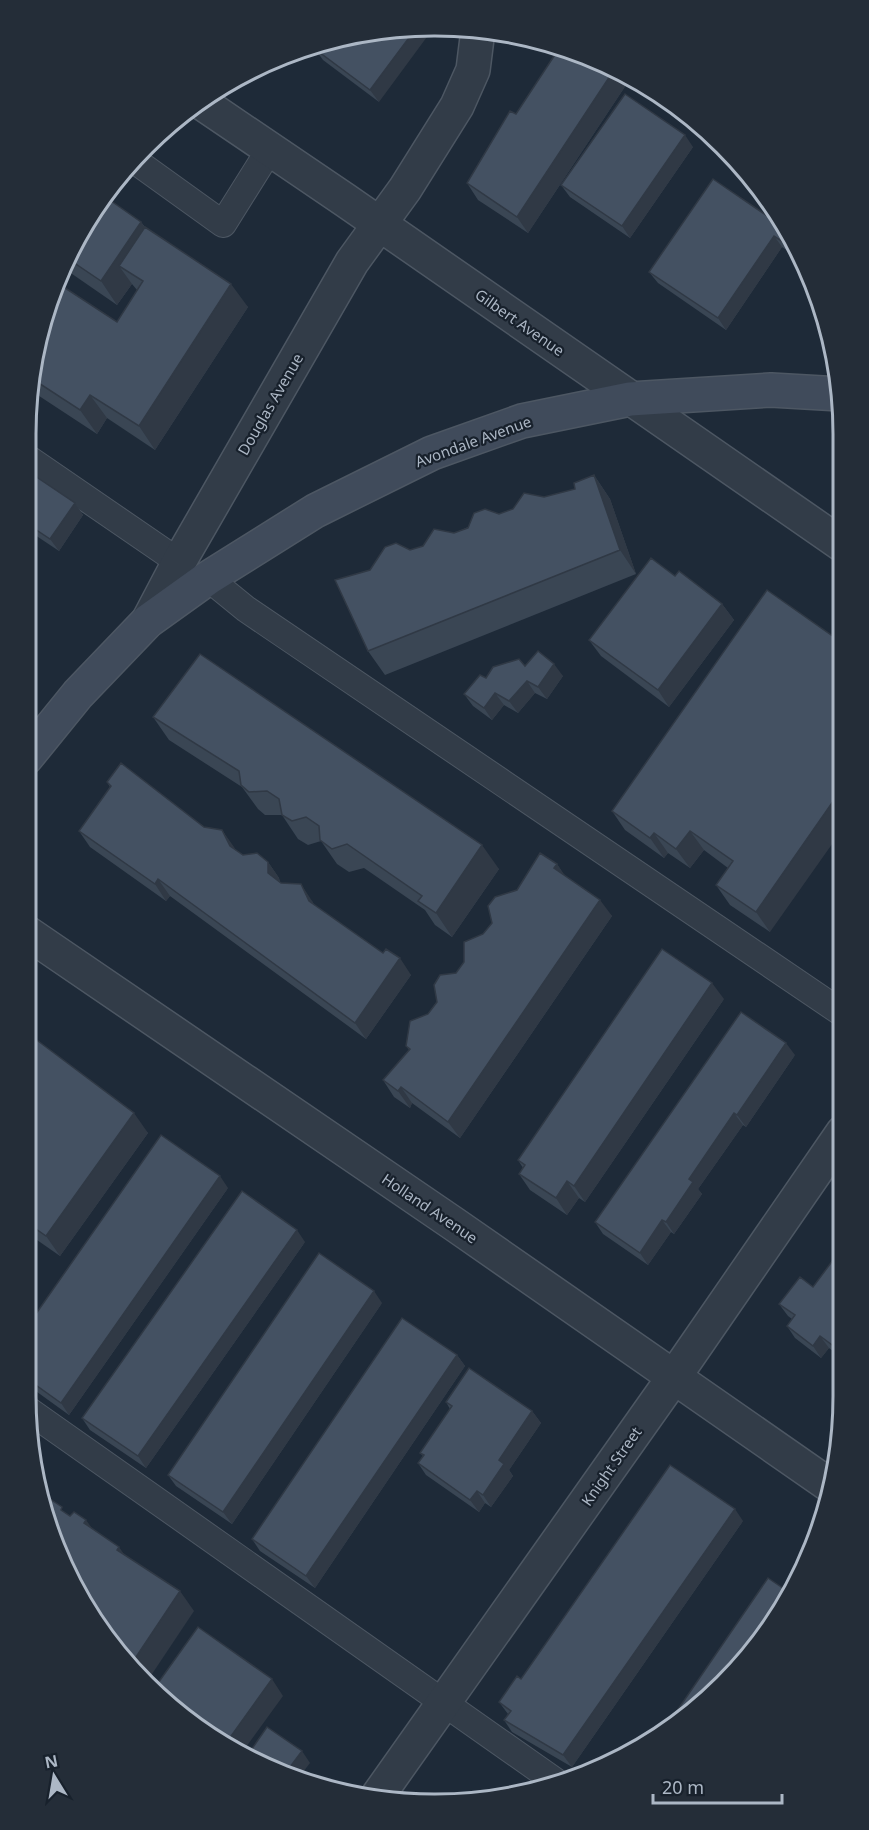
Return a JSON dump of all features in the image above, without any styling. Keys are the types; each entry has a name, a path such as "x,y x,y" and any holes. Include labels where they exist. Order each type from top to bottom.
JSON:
{"main road":[{"name":"Avondale Avenue","path":"148,621 208,578 315,511 432,453 522,421 630,399 771,390 831,393"},
{"name":"Douglas Avenue","path":"36,746 78,694 148,621"}],"street":[{"name":"Douglas Avenue","path":"148,621 179,562 352,262 405,189 457,106 473,70 477,38"},
{"name":"Gilbert Avenue","path":"208,107 833,539"},
{"name":"Holland Avenue","path":"36,939 454,1224 823,1481"},
{"name":"Knight Street","path":"381,1791 674,1377 833,1146"}],"lane":[{"path":"141,165 223,224 270,149"},
{"path":"36,464 179,562"},
{"path":"208,578 246,609 833,1007"},
{"path":"37,1416 549,1777"}],"building":[{"path":"410,37 370,90 320,53 382,39"},
{"path":"555,55 610,76 517,217 467,183 510,111 516,114"},
{"path":"625,94 685,135 622,226 561,185"},
{"path":"713,179 768,217 784,242 774,236 718,318 649,272"},
{"path":"111,201 141,222 101,281 75,263 89,235"},
{"path":"145,227 231,284 139,426 90,395 80,410 39,383 50,331 64,287 117,322 143,281 119,266"},
{"path":"594,475 620,550 368,651 335,580 370,570 385,547 396,543 410,550 423,546 434,529 454,533 468,528 474,513 485,509 499,514 513,509 524,493 544,497 575,489 574,483"},
{"path":"36,477 75,503 50,539 36,530"},
{"path":"651,558 675,576 679,571 722,604 658,690 589,640"},
{"path":"767,590 833,636 833,801 756,912 716,885 733,861 690,831 676,849 654,833 650,838 612,811"},
{"path":"538,651 554,664 538,687 527,681 509,701 495,693 484,708 464,694 480,675 486,678 493,667 519,659 525,666"},
{"path":"200,654 482,845 436,913 418,901 422,896 347,844 332,849 320,840 319,826 306,817 292,821 282,815 279,799 267,791 249,792 241,785 239,771 153,717"},
{"path":"121,763 204,827 222,830 230,846 243,855 257,853 268,862 268,873 281,883 301,884 309,901 383,953 386,949 400,958 355,1023 158,879 155,884 79,831 111,786 107,782"},
{"path":"540,853 557,864 554,868 600,900 448,1122 401,1087 398,1091 383,1080 410,1049 406,1046 410,1021 428,1014 437,1002 434,985 440,975 456,973 464,962 464,942 483,934 492,923 488,906 495,897 517,890"},
{"path":"662,949 712,983 574,1186 567,1181 556,1198 519,1174 525,1165 518,1160"},
{"path":"741,1012 786,1043 737,1115 734,1113 689,1179 693,1182 666,1222 662,1220 640,1253 595,1222"},
{"path":"36,1040 134,1113 46,1236 36,1229"},
{"path":"161,1135 220,1176 61,1403 36,1385 36,1314"},
{"path":"242,1191 297,1230 138,1456 82,1418"},
{"path":"319,1253 374,1291 223,1512 168,1475"},
{"path":"833,1260 833,1346 820,1336 813,1346 787,1326 795,1315 779,1304 800,1277 813,1287"},
{"path":"402,1318 457,1355 306,1576 252,1539"},
{"path":"469,1368 532,1411 499,1460 504,1464 483,1495 477,1491 470,1500 418,1463 424,1455 420,1453 452,1406 446,1402"},
{"path":"670,1465 735,1509 563,1755 504,1720 511,1711 499,1702 517,1676 521,1679"},
{"path":"50,1499 70,1516 74,1512 86,1520 84,1523 119,1547 117,1550 180,1591 135,1658 118,1638 89,1595 66,1548"},
{"path":"768,1578 783,1588 766,1617 734,1658 675,1713"},
{"path":"198,1627 272,1679 230,1738 192,1712 159,1682"},
{"path":"267,1727 302,1751 290,1767 251,1750"}]}
